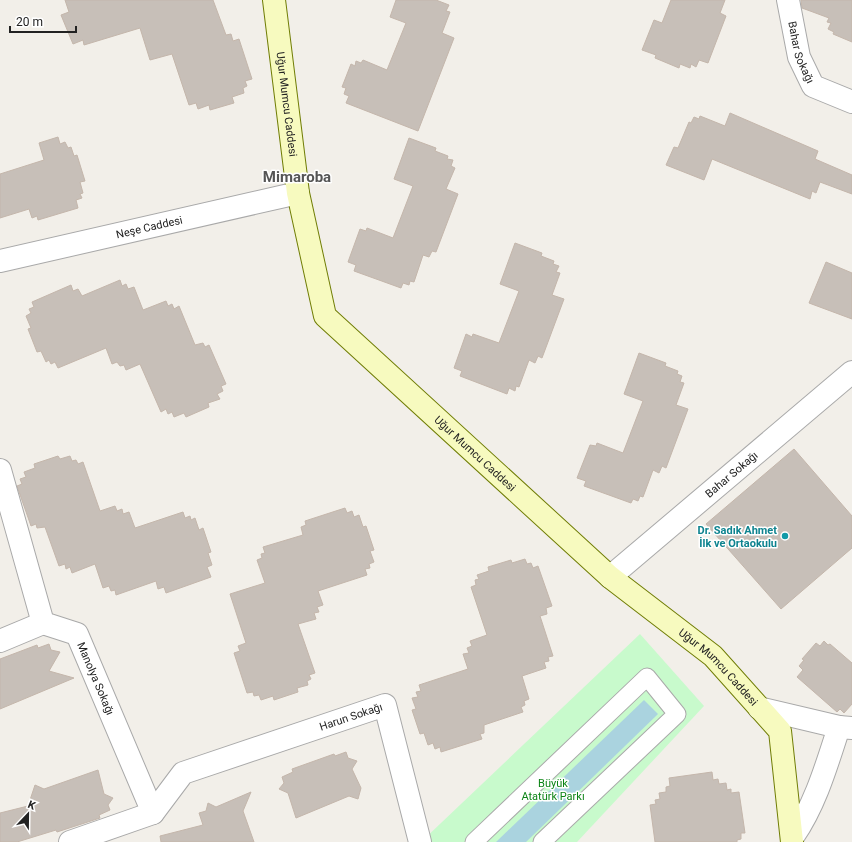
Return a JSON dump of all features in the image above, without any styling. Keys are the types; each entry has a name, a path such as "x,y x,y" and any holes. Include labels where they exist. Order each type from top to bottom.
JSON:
{"main road":[{"name":"Uğur Mumcu Caddesi","path":"274,0 298,193 325,316 610,577 713,656 780,731 792,840"}],"street":[{"name":"Bahar Sokağı","path":"788,0 799,57 813,86 852,102"},
{"name":"Neşe Caddesi","path":"0,261 298,193"},
{"name":"Bahar Sokağı","path":"610,577 852,372"},
{"path":"0,470 43,623 0,641"},
{"name":"Manolya Sokağı","path":"43,623 77,634 153,813"},
{"path":"474,842 647,677 677,714 542,842"},
{"name":"Harun Sokağı","path":"153,813 183,773 385,705 420,842"},
{"path":"759,708 846,728 799,829 792,840"},
{"path":"70,842 153,813"}],"green space":[{"name":"Büyük Atatürk Parkı","path":"640,634 704,706 577,842 421,842"}],"water":[{"path":"644,700 658,714 526,842 496,842"}],"building":[{"path":"65,0 213,0 226,35 231,34 233,41 239,39 252,79 245,81 247,86 243,88 244,93 232,97 234,103 210,110 209,105 198,109 196,103 189,105 172,54 150,60 140,28 84,45 83,40 73,44 61,15 69,12"},
{"path":"396,0 436,0 449,5 446,11 450,12 442,33 454,38 418,131 346,103 349,96 344,94 346,88 342,87 351,64 355,66 356,61 361,63 363,60 387,70 406,23 390,17"},
{"path":"671,0 725,0 720,13 726,16 708,63 699,60 696,67 691,64 690,68 680,64 679,68 655,58 656,55 642,50 654,20 662,23"},
{"path":"801,0 852,0 852,42 833,34 834,32 828,29 831,23 827,22 829,18 802,8"},
{"path":"730,113 818,151 815,159 852,175 852,194 820,182 816,193 812,191 810,199 712,159 704,180 666,165 674,147 678,148 689,122 691,123 694,117 699,119 700,116 725,126"},
{"path":"58,137 60,144 65,142 68,148 71,147 74,156 77,155 85,181 80,182 83,193 80,194 82,198 76,200 78,208 38,220 37,216 32,218 29,209 0,218 0,174 44,160 39,143"},
{"path":"409,138 436,148 435,151 448,156 447,159 453,160 451,166 455,168 446,189 458,194 436,252 432,251 429,257 423,255 414,282 410,281 409,285 403,283 401,288 354,271 356,265 348,262 360,229 366,231 367,228 393,238 413,186 394,179"},
{"path":"515,243 542,253 541,256 554,261 553,264 559,266 556,272 560,273 552,295 564,299 542,358 538,356 535,363 529,360 519,387 516,386 515,391 509,388 507,394 460,376 462,371 454,368 466,334 472,337 473,334 499,343 519,291 500,284"},
{"path":"826,262 852,273 852,319 809,303"},
{"path":"120,280 122,286 126,284 128,289 134,287 143,310 166,301 168,306 172,304 174,309 179,306 195,345 203,343 205,347 209,345 226,384 221,386 223,391 217,394 220,399 208,403 209,407 186,417 184,413 174,417 172,412 168,414 166,409 161,412 140,364 126,370 124,365 120,366 117,362 112,364 106,348 58,368 55,362 51,364 49,360 46,362 41,351 37,352 28,329 31,328 26,316 31,313 29,309 34,307 32,302 71,285 73,291 78,289 82,296"},
{"path":"639,353 666,363 665,366 678,371 677,374 682,376 680,382 684,383 676,405 688,409 666,468 662,466 659,473 653,470 643,497 640,496 638,501 633,499 631,503 584,486 586,481 577,478 590,445 596,446 597,443 623,453 643,401 624,394"},
{"name":"Dr. Sadık Ahmet İlk ve Ortaokulu","path":"794,449 852,516 852,548 781,609 706,524"},
{"path":"58,456 60,459 70,456 72,461 76,460 78,464 83,462 100,511 115,506 117,511 122,509 123,514 129,512 135,528 183,512 185,518 190,516 191,520 195,518 199,530 203,528 211,552 208,553 212,565 207,567 211,577 166,593 164,587 158,589 156,581 116,595 115,590 111,591 109,586 103,588 95,564 72,573 70,567 66,569 65,564 59,566 45,527 37,528 36,524 31,526 17,486 22,484 20,479 26,477 24,472 35,468 34,464"},
{"path":"345,508 347,513 352,511 354,517 359,515 363,527 366,526 374,550 370,551 374,562 369,564 370,568 365,569 367,575 318,591 323,605 317,607 319,612 314,613 316,619 298,624 315,673 309,675 311,679 307,681 308,685 297,688 298,692 274,700 273,696 261,700 259,695 254,696 253,692 247,693 234,653 240,651 238,646 246,643 230,594 265,583 257,560 262,558 261,554 265,553 263,547 303,535 301,527 306,525 305,521"},
{"path":"525,559 527,564 531,563 533,568 538,566 552,606 546,608 547,614 540,616 553,656 548,657 549,661 544,662 546,668 522,676 529,699 524,701 525,705 521,707 523,712 484,725 484,733 480,734 482,739 441,752 440,747 435,749 433,743 428,745 424,733 420,734 412,710 416,709 412,698 418,697 416,692 421,691 419,685 468,669 463,654 469,653 467,648 472,646 470,641 487,635 471,587 476,585 475,580 479,579 477,575 489,571 488,567 511,560 512,563"},
{"path":"824,641 828,645 830,644 852,663 852,704 844,713 840,709 837,712 797,677 803,670 799,666 804,660 802,659 816,643 820,646"},
{"path":"49,644 51,650 60,652 49,671 74,678 0,709 0,659 37,645 38,648"},
{"path":"346,752 348,758 357,761 352,769 361,788 358,799 349,796 296,818 288,793 279,789 284,783 282,777 293,772 292,769 334,754 335,756"},
{"path":"98,770 104,794 113,798 108,805 110,810 99,815 100,818 57,832 56,830 17,842 0,842 0,813 28,806 35,785 44,789"},
{"path":"712,772 713,780 718,779 719,784 726,783 727,790 731,789 731,793 739,792 745,833 741,833 741,839 737,840 737,842 655,842 650,805 656,804 655,800 660,799 659,793 666,792 666,787 670,786 669,778"},
{"path":"251,792 243,811 254,842 161,842 160,836 203,825 199,813 206,811 208,803 216,807"}],"place":[{"name":"Dr. Sadık Ahmet İlk ve Ortaokulu","path":"785,536"}],"district":[{"name":"Mimaroba","path":"297,177"}]}
